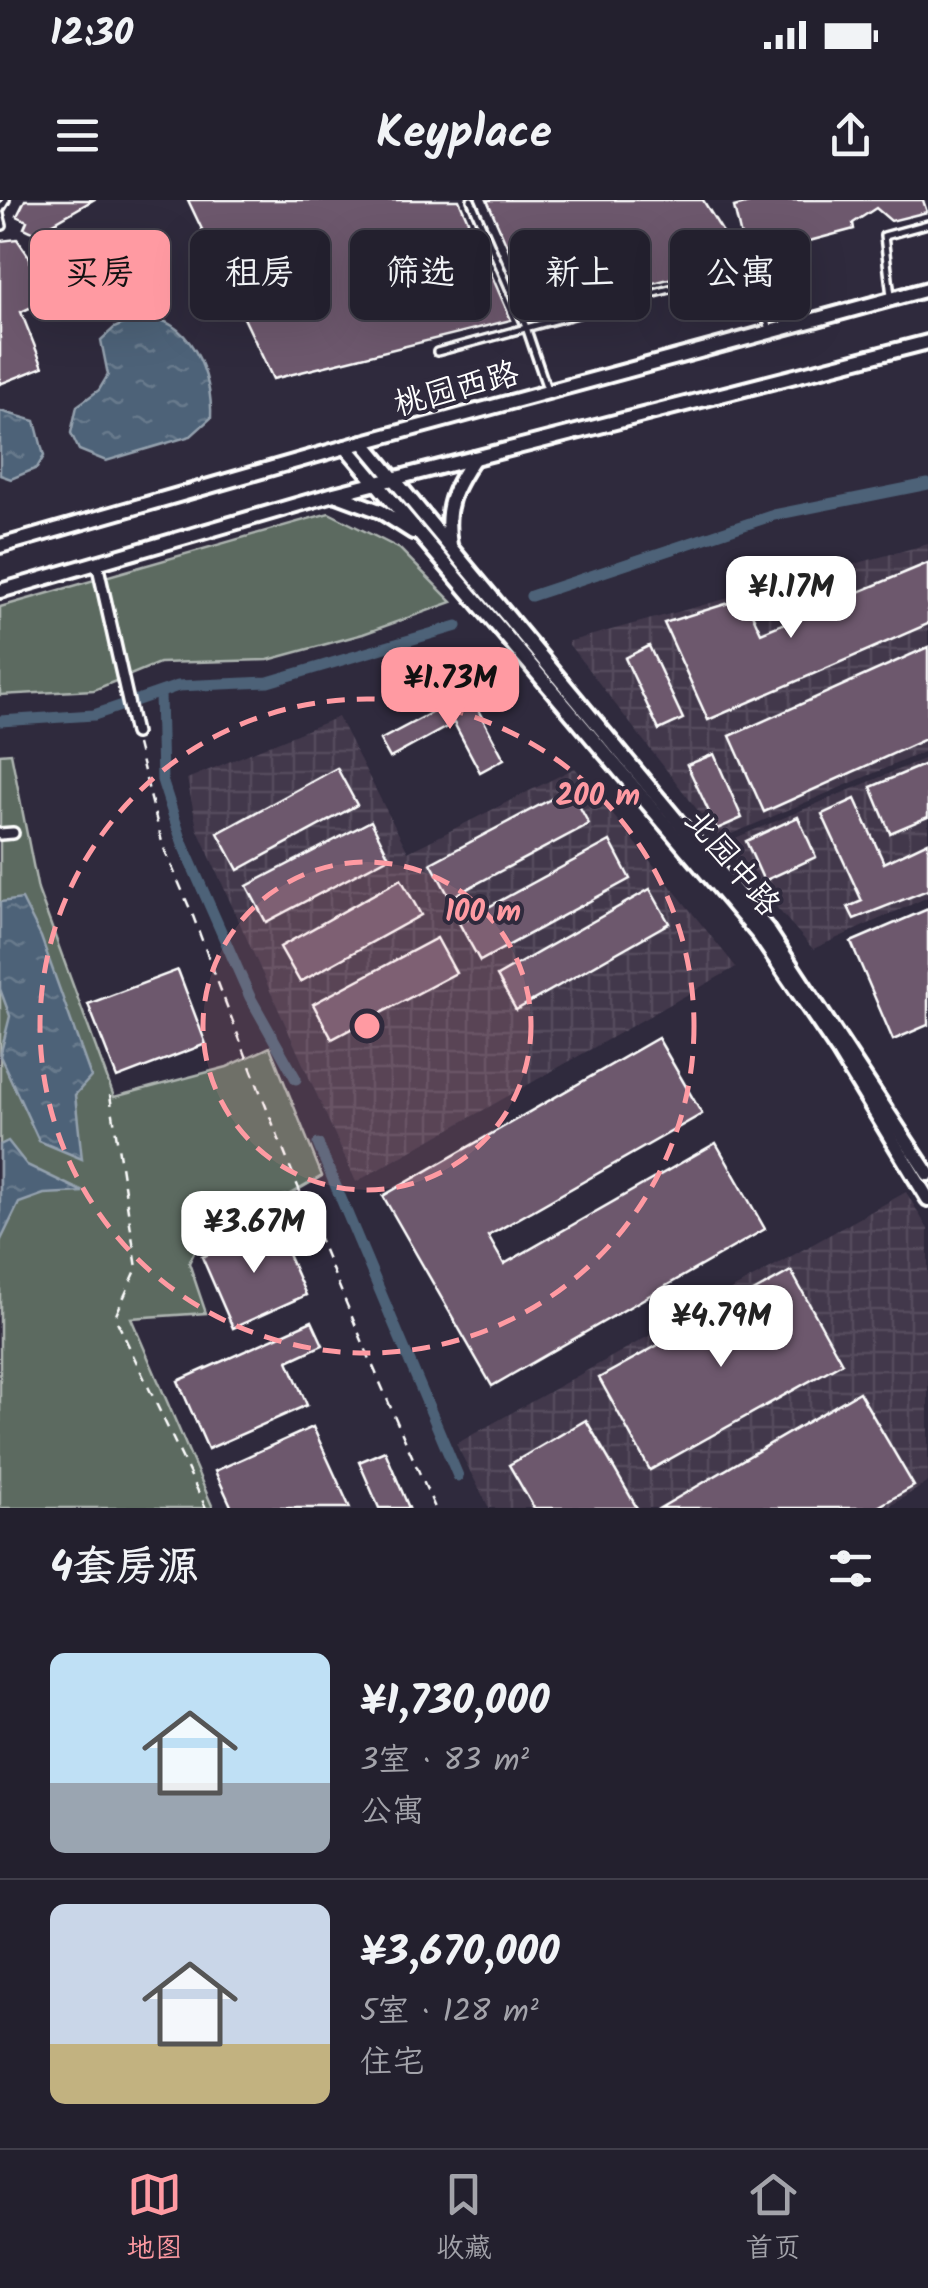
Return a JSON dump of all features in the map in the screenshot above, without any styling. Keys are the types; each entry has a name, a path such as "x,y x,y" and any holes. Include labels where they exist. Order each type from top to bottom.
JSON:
{"street":[{"name":"桃园西路","path":"0,546 928,288"},
{"path":"0,591 334,494 928,342"},
{"name":"北园中路","path":"363,442 768,929 928,1174"},
{"name":"北园中路","path":"346,447 759,935 838,1050 928,1199"},
{"path":"451,548 445,514 453,489 474,458"},
{"path":"334,494 380,510 424,539"},
{"path":"97,563 135,733"},
{"path":"0,834 12,834"}],"lane":[{"path":"3,226 0,212 6,200"},
{"path":"471,200 526,328 548,392"},
{"path":"892,298 884,236 928,224"},
{"path":"437,352 744,269 771,331"}],"path":[{"path":"135,733 146,788 178,888 193,916 317,1242 372,1357 435,1508"},
{"path":"110,1095 137,1268 115,1317 206,1508"}],"shaded area":[{"path":"928,544 928,750 720,839 567,642"},
{"path":"338,717 408,852 575,768 736,967 356,1182 197,828 187,779"},
{"path":"928,757 928,897 813,949 721,844"},
{"path":"906,1192 928,1229 928,1482 887,1508 489,1508 456,1444"}],"green space":[{"path":"329,513 400,549 452,602 363,634 268,660 159,663 94,690 0,695 0,607"},
{"path":"11,753 38,890 114,1097 227,1067 270,1047 322,1176 289,1195 217,1207 189,1263 206,1313 131,1318 213,1508 0,1508 0,754"}],"water":[{"path":"132,320 159,320 185,337 203,367 211,418 191,436 106,461 79,450 71,433 77,406 99,390 108,375 101,340 114,328"},
{"path":"0,411 35,421 44,456 37,468 11,479 0,475"},
{"path":"22,899 41,937 91,1077 75,1095 82,1159 39,1141 0,1056 10,1016 0,989 0,902"},
{"path":"8,1141 27,1165 83,1192 44,1194 19,1203 0,1242 0,1145"}],"building":[{"path":"25,200 93,200 47,230 30,231 24,228 27,221 17,216"},
{"path":"188,200 459,200 472,230 350,230 350,320 490,320 490,272 511,320 273,379 245,320 330,320 330,230 202,230"},
{"path":"487,200 703,200 722,230 670,230 670,279 650,284 650,230 510,230 510,252"},
{"path":"760,200 923,200 927,212 891,221 876,208 853,223 854,229 810,241 810,230 739,230 734,207"},
{"path":"17,239 30,258 30,308 21,312 43,367 0,384 0,241"},
{"path":"928,563 928,624 708,720 664,623 745,598 761,633"},
{"path":"649,646 683,719 659,730 625,658"},
{"path":"928,647 928,738 764,812 730,736"},
{"path":"469,693 504,759 480,772 454,723 390,758 380,740"},
{"path":"714,754 742,818 717,829 687,765"},
{"path":"928,763 928,817 890,833 871,787"},
{"path":"337,768 357,805 238,870 218,833"},
{"path":"570,789 589,824 450,898 431,863"},
{"path":"855,799 884,863 928,842 928,890 854,919 848,907 862,901 822,814"},
{"path":"798,817 816,857 764,881 746,841"},
{"path":"371,821 389,857 266,922 247,886"},
{"path":"610,841 630,879 480,961 459,923"},
{"path":"401,879 421,915 300,982 280,947"},
{"path":"650,889 669,923 516,1010 497,976"},
{"path":"928,909 928,1025 893,1040 851,942"},
{"path":"437,938 456,973 332,1039 313,1004"},
{"path":"178,970 206,1044 117,1078 88,1004"},
{"path":"658,1038 702,1114 488,1236 504,1264 716,1143 765,1229 492,1386 383,1196"},
{"path":"275,1225 306,1295 233,1328 202,1257"},
{"path":"791,1271 842,1363 650,1470 599,1378"},
{"path":"312,1321 323,1345 288,1361 307,1405 208,1449 178,1381"},
{"path":"859,1392 914,1486 876,1508 660,1508"},
{"path":"586,1420 637,1508 534,1508 509,1465"},
{"path":"313,1427 350,1508 232,1508 215,1471"},
{"path":"385,1451 409,1508 379,1508 359,1462"}],"waterway":[{"path":"531,596 774,515 928,484"},
{"path":"0,721 94,715 178,686 268,682 457,626"},
{"path":"160,693 162,780 183,845 250,997 296,1079"},
{"path":"318,1144 458,1476"}]}
